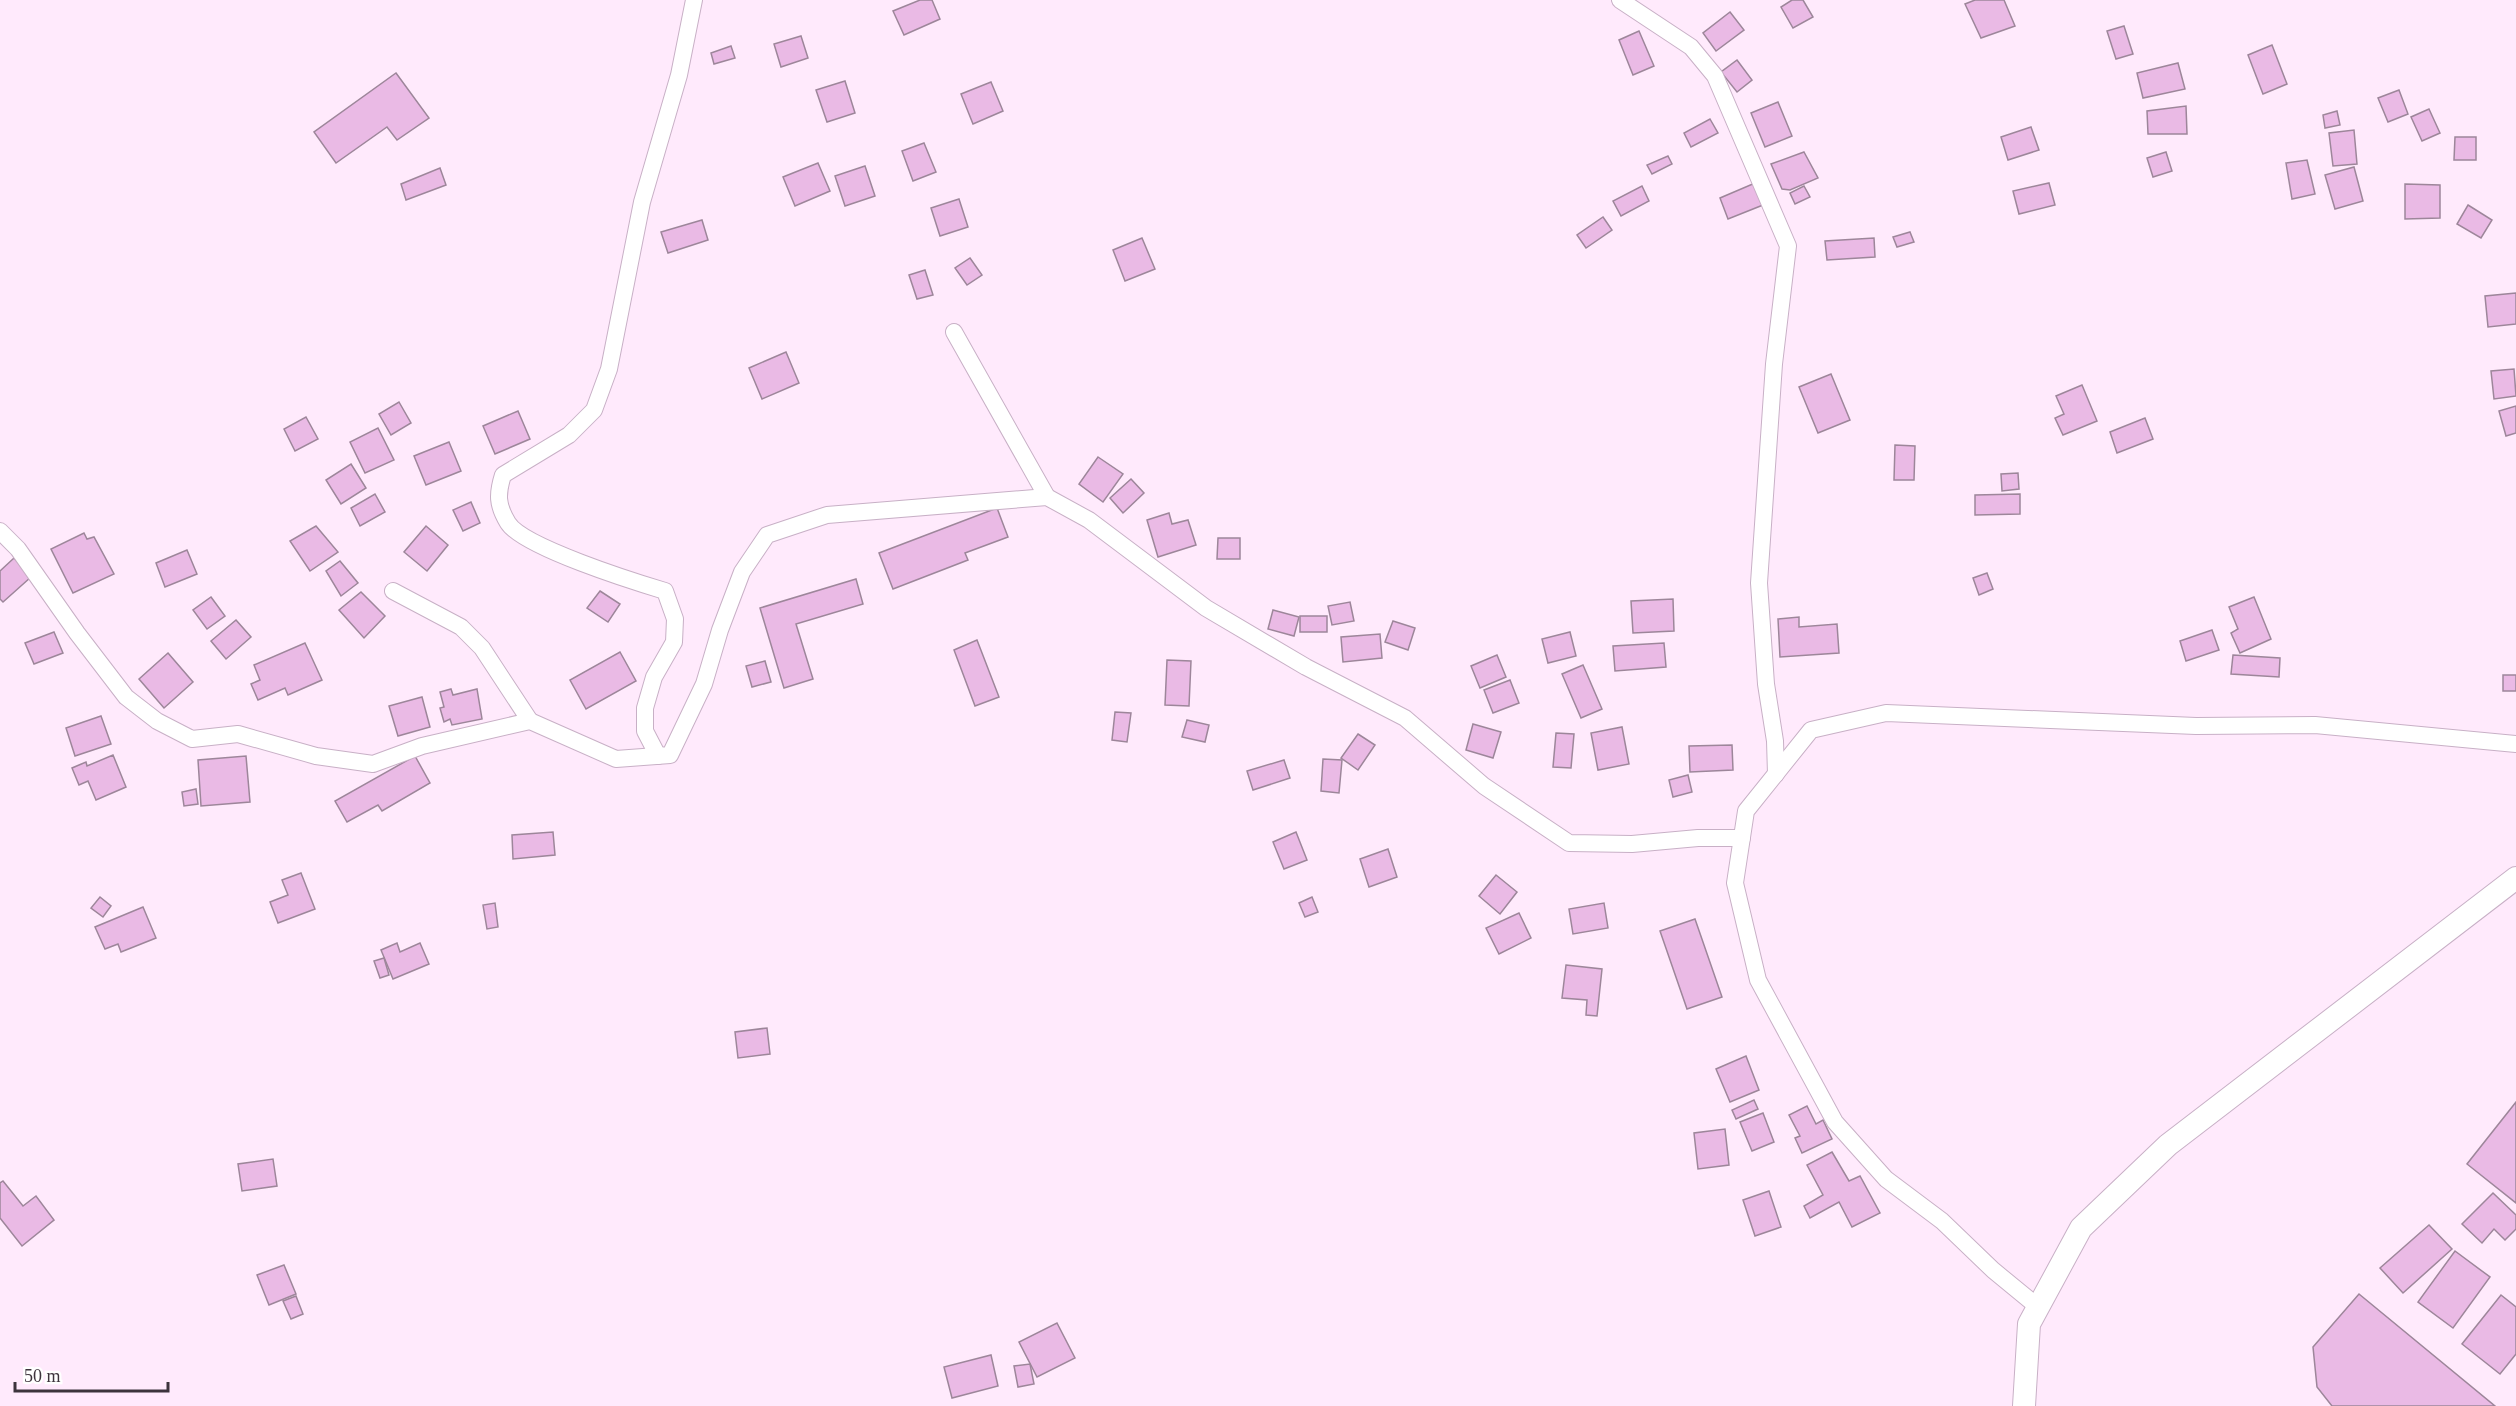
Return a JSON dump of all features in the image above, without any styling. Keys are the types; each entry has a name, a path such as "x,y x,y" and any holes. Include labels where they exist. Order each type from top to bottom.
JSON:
{"main road":[{"path":"2024,1406 2029,1324 2081,1228 2168,1145 2516,878"}],"street":[{"path":"658,756 645,731 645,708 654,677 674,642 675,618 665,591 565,556 531,540 509,525 497,495 503,475 569,435 594,410 609,369 642,202 679,75 694,0"},
{"path":"1620,0 1691,47 1715,76 1788,246 1774,364 1759,583 1766,684 1775,741 1776,774"},
{"path":"954,332 1047,497 1089,520 1206,608 1306,668 1405,718 1484,786 1569,843 1632,844 1698,838 1742,838"},
{"path":"393,591 462,627 482,648 530,721 616,759 670,755 686,726 704,684 720,630 742,572 767,535 827,515 1047,497"},
{"path":"0,531 18,549 77,633 126,697 157,721 192,739 238,734 316,756 374,764 422,746 530,721"},
{"path":"2038,1307 1993,1270 1942,1221 1886,1179 1834,1122 1758,980 1735,883 1746,810 1811,730 1886,713 2196,726 2315,725 2516,744"}],"building":[{"path":"920,0 932,0 940,19 904,35 893,11"},
{"path":"1792,0 1803,0 1813,17 1793,28 1781,7"},
{"path":"1975,0 2004,0 2015,26 1981,38 1965,4"},
{"path":"1730,12 1744,30 1716,51 1703,33"},
{"path":"2124,26 2133,54 2116,59 2107,31"},
{"path":"1639,31 1654,66 1633,75 1619,40"},
{"path":"801,36 808,58 781,67 774,44"},
{"path":"2272,45 2287,84 2263,94 2248,55"},
{"path":"731,46 735,58 714,64 711,53"},
{"path":"1737,60 1752,80 1737,92 1721,72"},
{"path":"2178,63 2185,89 2143,98 2137,73"},
{"path":"396,73 429,118 397,140 387,127 336,163 314,132"},
{"path":"845,81 855,113 827,122 816,90"},
{"path":"991,82 1003,111 973,124 961,94"},
{"path":"2399,90 2408,114 2388,122 2378,98"},
{"path":"1778,102 1792,136 1765,147 1751,113"},
{"path":"2186,106 2187,134 2148,134 2147,111"},
{"path":"2429,109 2440,133 2422,141 2411,117"},
{"path":"2337,111 2340,125 2325,128 2323,115"},
{"path":"1710,119 1718,133 1691,147 1684,133"},
{"path":"2031,127 2039,150 2008,160 2001,137"},
{"path":"2354,130 2357,164 2333,166 2329,133"},
{"path":"2455,137 2476,137 2476,160 2454,160"},
{"path":"924,143 936,172 913,181 902,151"},
{"path":"1804,152 1818,178 1790,190 1782,189 1771,164"},
{"path":"2166,152 2172,171 2153,177 2147,158"},
{"path":"1668,156 1672,164 1652,174 1647,165"},
{"path":"2307,160 2315,194 2292,199 2286,163"},
{"path":"818,163 830,191 795,206 783,177"},
{"path":"865,166 875,196 845,206 835,176"},
{"path":"2354,167 2363,201 2335,209 2325,175"},
{"path":"440,168 446,185 406,200 401,184"},
{"path":"1755,183 1763,205 1728,219 1720,198"},
{"path":"2049,183 2055,205 2019,214 2013,191"},
{"path":"2405,184 2440,185 2440,218 2405,219"},
{"path":"1642,186 1649,201 1621,216 1613,201"},
{"path":"1804,186 1810,197 1795,204 1790,193"},
{"path":"959,199 968,227 940,236 931,208"},
{"path":"2468,205 2492,220 2481,238 2457,224"},
{"path":"1603,217 1612,230 1586,248 1577,235"},
{"path":"702,220 708,240 668,253 661,232"},
{"path":"1910,232 1914,242 1897,247 1893,237"},
{"path":"1142,238 1155,269 1125,281 1113,250"},
{"path":"1874,238 1875,257 1827,260 1825,241"},
{"path":"970,258 982,275 967,285 955,268"},
{"path":"925,270 933,295 917,299 909,275"},
{"path":"2516,293 2516,324 2488,327 2485,296"},
{"path":"786,352 799,383 762,399 749,368"},
{"path":"2514,369 2516,396 2494,399 2491,371"},
{"path":"1831,374 1850,420 1818,433 1799,387"},
{"path":"2082,385 2097,421 2063,435 2055,418 2064,414 2056,396"},
{"path":"399,402 411,423 391,435 379,414"},
{"path":"2516,406 2516,433 2506,436 2499,411"},
{"path":"518,411 530,439 495,454 483,426"},
{"path":"306,417 318,439 295,451 284,429"},
{"path":"2145,418 2153,439 2117,453 2110,432"},
{"path":"378,428 394,460 365,473 350,442"},
{"path":"449,442 461,471 426,485 414,456"},
{"path":"1895,445 1915,446 1914,480 1894,480"},
{"path":"1098,457 1123,474 1103,502 1079,484"},
{"path":"351,464 366,488 341,504 326,480"},
{"path":"2018,473 2019,489 2002,491 2001,474"},
{"path":"1131,479 1144,493 1123,513 1110,498"},
{"path":"375,494 385,512 360,526 351,508"},
{"path":"2020,494 2020,514 1975,515 1975,495"},
{"path":"471,502 480,523 463,531 453,510"},
{"path":"997,508 1008,537 965,553 968,560 893,589 879,553"},
{"path":"1169,513 1172,524 1188,520 1196,545 1158,557 1147,520"},
{"path":"316,526 338,552 310,571 290,541"},
{"path":"426,526 448,545 427,571 404,552"},
{"path":"84,533 87,539 94,537 114,574 73,593 51,549"},
{"path":"1218,538 1240,538 1240,559 1217,559"},
{"path":"187,550 197,574 165,587 156,563"},
{"path":"14,558 31,577 3,602 0,599 0,571"},
{"path":"340,561 358,583 341,596 326,571"},
{"path":"1987,573 1993,589 1979,595 1973,578"},
{"path":"856,579 863,604 796,624 813,679 784,688 760,608"},
{"path":"600,591 620,604 608,622 587,608"},
{"path":"361,592 385,616 364,638 339,610"},
{"path":"211,597 225,616 207,629 193,610"},
{"path":"2254,597 2271,639 2240,653 2231,633 2238,629 2229,607"},
{"path":"1673,599 1674,631 1633,633 1631,601"},
{"path":"1350,602 1354,621 1332,625 1328,606"},
{"path":"1273,610 1299,617 1294,636 1268,629"},
{"path":"1300,616 1327,616 1327,632 1300,632"},
{"path":"1799,617 1799,627 1837,624 1839,653 1780,657 1778,619"},
{"path":"236,620 251,637 226,659 211,641"},
{"path":"1393,621 1415,628 1408,650 1385,642"},
{"path":"2212,630 2219,650 2186,661 2180,641"},
{"path":"54,632 63,653 34,664 25,643"},
{"path":"1570,632 1576,656 1548,663 1542,639"},
{"path":"1380,634 1382,658 1343,662 1341,637"},
{"path":"977,640 999,697 975,706 954,650"},
{"path":"305,643 322,680 288,695 285,688 258,700 251,684 260,680 254,665"},
{"path":"1664,643 1666,667 1615,671 1613,646"},
{"path":"620,652 636,681 586,709 570,680"},
{"path":"168,653 193,682 164,708 139,679"},
{"path":"1497,655 1506,677 1480,688 1471,666"},
{"path":"2233,655 2280,658 2279,677 2231,674"},
{"path":"1167,660 1191,661 1189,706 1165,705"},
{"path":"765,661 771,682 752,687 746,666"},
{"path":"1583,665 1602,709 1581,718 1562,674"},
{"path":"2503,675 2516,675 2516,691 2503,691"},
{"path":"1510,680 1519,703 1493,713 1484,690"},
{"path":"451,689 453,695 477,689 482,719 452,725 450,719 444,722 440,708 444,707 440,692"},
{"path":"422,697 430,727 398,736 389,706"},
{"path":"1115,712 1131,713 1127,742 1112,740"},
{"path":"101,716 111,744 75,756 66,728"},
{"path":"1187,720 1209,725 1205,742 1182,737"},
{"path":"1473,724 1501,732 1493,758 1466,750"},
{"path":"1622,727 1629,764 1598,770 1591,733"},
{"path":"1556,733 1574,734 1571,768 1553,767"},
{"path":"1358,734 1375,745 1358,770 1341,758"},
{"path":"1732,745 1733,770 1690,772 1689,746"},
{"path":"113,755 126,787 96,800 88,781 79,785 72,768 86,762 87,766"},
{"path":"246,756 250,802 201,806 198,760"},
{"path":"415,756 430,783 382,811 378,805 347,822 335,801"},
{"path":"1323,759 1342,760 1339,793 1321,791"},
{"path":"1284,760 1290,778 1253,790 1247,771"},
{"path":"1688,775 1692,792 1673,797 1669,780"},
{"path":"196,789 198,804 184,806 182,792"},
{"path":"553,832 555,855 513,859 512,835"},
{"path":"1296,832 1307,860 1284,869 1273,842"},
{"path":"1388,849 1397,877 1369,887 1360,859"},
{"path":"301,873 315,909 278,923 270,902 288,895 282,880"},
{"path":"1496,875 1517,892 1500,914 1479,896"},
{"path":"100,897 111,906 103,917 91,908"},
{"path":"1312,897 1318,912 1305,917 1299,903"},
{"path":"495,903 498,927 487,929 483,905"},
{"path":"1604,903 1608,928 1573,934 1569,909"},
{"path":"143,907 156,938 121,952 118,944 105,949 95,927"},
{"path":"1519,913 1531,938 1499,954 1486,928"},
{"path":"1695,919 1722,997 1687,1009 1660,931"},
{"path":"397,943 400,952 420,943 429,964 393,979 381,950"},
{"path":"384,958 389,975 380,978 374,961"},
{"path":"1566,965 1602,969 1597,1016 1586,1015 1587,1000 1562,998"},
{"path":"767,1028 770,1054 738,1058 735,1032"},
{"path":"1746,1056 1759,1090 1730,1102 1716,1069"},
{"path":"1754,1100 1758,1109 1736,1119 1732,1110"},
{"path":"2516,1102 2516,1203 2467,1164"},
{"path":"1807,1106 1816,1124 1823,1120 1832,1139 1802,1153 1795,1138 1800,1136 1789,1115"},
{"path":"1763,1113 1774,1142 1752,1151 1740,1122"},
{"path":"1725,1129 1729,1165 1698,1169 1694,1133"},
{"path":"1832,1152 1849,1181 1860,1176 1880,1213 1852,1227 1839,1202 1810,1218 1804,1206 1823,1195 1807,1165"},
{"path":"273,1159 277,1186 242,1191 238,1164"},
{"path":"3,1181 23,1206 36,1196 54,1220 22,1246 0,1218 0,1183"},
{"path":"1769,1191 1781,1227 1755,1236 1743,1200"},
{"path":"2493,1193 2516,1215 2516,1229 2505,1240 2494,1229 2482,1243 2462,1224"},
{"path":"2429,1225 2452,1249 2403,1293 2380,1268"},
{"path":"2455,1251 2490,1277 2453,1328 2418,1302"},
{"path":"284,1265 296,1294 269,1305 257,1275"},
{"path":"2359,1294 2495,1406 2332,1406 2317,1387 2313,1347"},
{"path":"2501,1295 2516,1307 2516,1354 2500,1374 2462,1344"},
{"path":"296,1296 303,1314 291,1319 283,1301"},
{"path":"1057,1323 1075,1358 1037,1377 1019,1342"},
{"path":"991,1355 998,1386 952,1398 944,1367"},
{"path":"1030,1364 1034,1384 1018,1387 1014,1366"}]}
